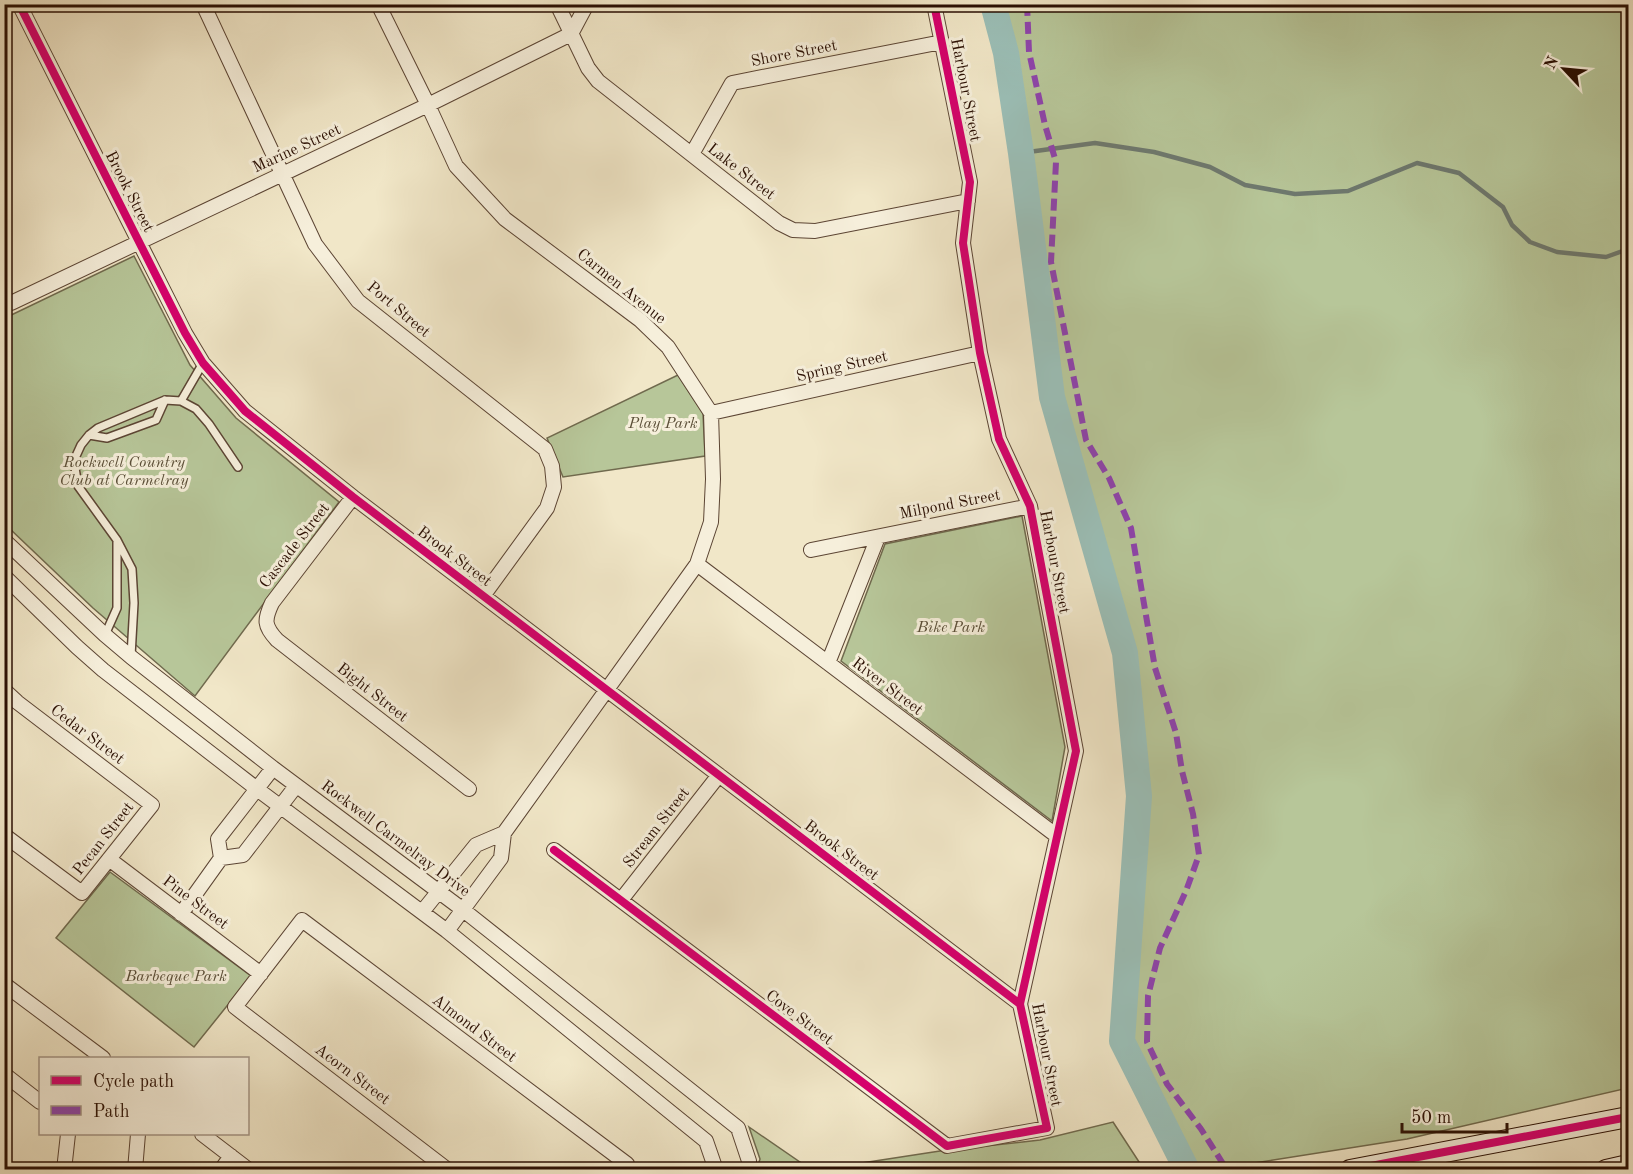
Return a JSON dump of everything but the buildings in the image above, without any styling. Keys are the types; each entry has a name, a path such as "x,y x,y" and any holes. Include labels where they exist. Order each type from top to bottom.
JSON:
{"street":[{"name":"Brook Street","path":"19,4 185,333 203,363 244,411 353,497 1020,1004"},
{"name":"Port Street","path":"203,4 315,244 358,301 545,449 552,466 554,487 546,508 483,596"},
{"name":"Carmen Avenue","path":"378,4 456,166 505,219 640,320 668,347 711,413"},
{"name":"Lake Street","path":"557,4 588,68 598,81 779,222 793,230 814,231 968,201"},
{"path":"571,34 587,4"},
{"name":"Harbour Street","path":"934,4 970,182 963,243 980,353 999,439 1030,506 1076,751 1020,1004 1047,1128"},
{"name":"Marine Street","path":"4,302 11,303 428,105 571,34"},
{"name":"Shore Street","path":"692,154 732,83 942,42"},
{"name":"Spring Street","path":"711,413 980,353"},
{"path":"447,931 501,858 504,833 697,564 711,522 713,479 711,413"},
{"name":"Cascade Street","path":"266,617 272,603 353,497"},
{"name":"Milpond Street","path":"811,550 1030,506"},
{"path":"828,663 878,537"},
{"name":"Rockwell Carmelray Drive","path":"4,540 131,657 296,786 462,909 738,1128 749,1161 747,1170"},
{"name":"River Street","path":"697,564 1057,836"},
{"path":"4,576 104,670 280,807 447,931 706,1141 716,1170"},
{"name":"Bight Street","path":"266,617 268,630 277,640 469,789"},
{"name":"Cedar Street","path":"4,690 152,805"},
{"path":"182,914 221,858 218,839 273,768"},
{"name":"Stream Street","path":"621,900 719,775"},
{"path":"221,858 243,855 296,786"},
{"name":"Pecan Street","path":"4,835 82,893 152,805"},
{"path":"422,912 476,845 504,833"},
{"name":"Cove Street","path":"554,850 947,1146 1047,1128"},
{"name":"Pine Street","path":"109,859 261,974"},
{"name":"Almond Street","path":"261,974 302,920 627,1167"},
{"name":"Acorn Street","path":"261,974 235,1007 448,1170"},
{"path":"4,984 100,1057"},
{"path":"4,1074 39,1101"},
{"path":"1350,1170 1629,1118"},
{"path":"64,1170 68,1135"},
{"path":"135,1170 138,1135"},
{"path":"203,1135 249,1170"},
{"path":"221,1170 231,1156"},
{"path":"1606,1170 1629,1165"}],"lane":[{"path":"181,401 203,363"},
{"path":"89,435 107,438 156,420 165,400"},
{"path":"131,657 134,603 132,569 117,540 78,486 75,477 76,456 81,445 98,428 165,400 181,401 196,409 238,466"},
{"path":"105,635 117,608 117,540"}],"green space":[{"path":"993,5 1628,5 1628,1088 1407,1139 1216,1169 1187,1169 1122,1041 1139,796 1125,653 1052,397 1006,53"},
{"name":"Rockwell Country Club at Carmelray","path":"134,256 190,365 236,418 339,502 195,696 93,608 8,527 5,521 5,318"},
{"name":"Play Park","path":"678,375 703,413 705,456 563,477 547,438"},
{"name":"Bike Park","path":"1022,516 1065,747 1052,821 841,661 885,544"},
{"name":"Barbeque Park","path":"110,872 251,976 194,1047 56,938"},
{"path":"1113,1122 1143,1168 1132,1170 816,1170 940,1151 1040,1140"},
{"path":"749,1127 810,1169 757,1169 760,1159"}],"waterway":[{"path":"993,4 1006,53 1052,397 1125,653 1139,796 1122,1041 1187,1170"},
{"path":"1021,153 1095,143 1154,152 1210,167 1245,185 1295,194 1348,191 1417,163 1459,173 1503,207 1512,225 1530,242 1557,252 1606,257 1628,249"}],"marked path":[{"path":"1027,4 1029,52 1045,125 1056,162 1051,262 1086,440 1109,478 1131,528 1155,668 1176,733 1199,855 1186,891 1160,948 1148,996 1147,1042 1167,1084 1201,1129 1227,1170"}],"cycle path":[{"path":"19,4 185,333 203,363 245,411 353,497 1020,1004"},
{"path":"554,850 947,1146 1047,1128 1020,1004 1076,751 1030,506 999,439 980,353 963,243 970,182 934,4"},
{"path":"1350,1170 1628,1117"}]}
